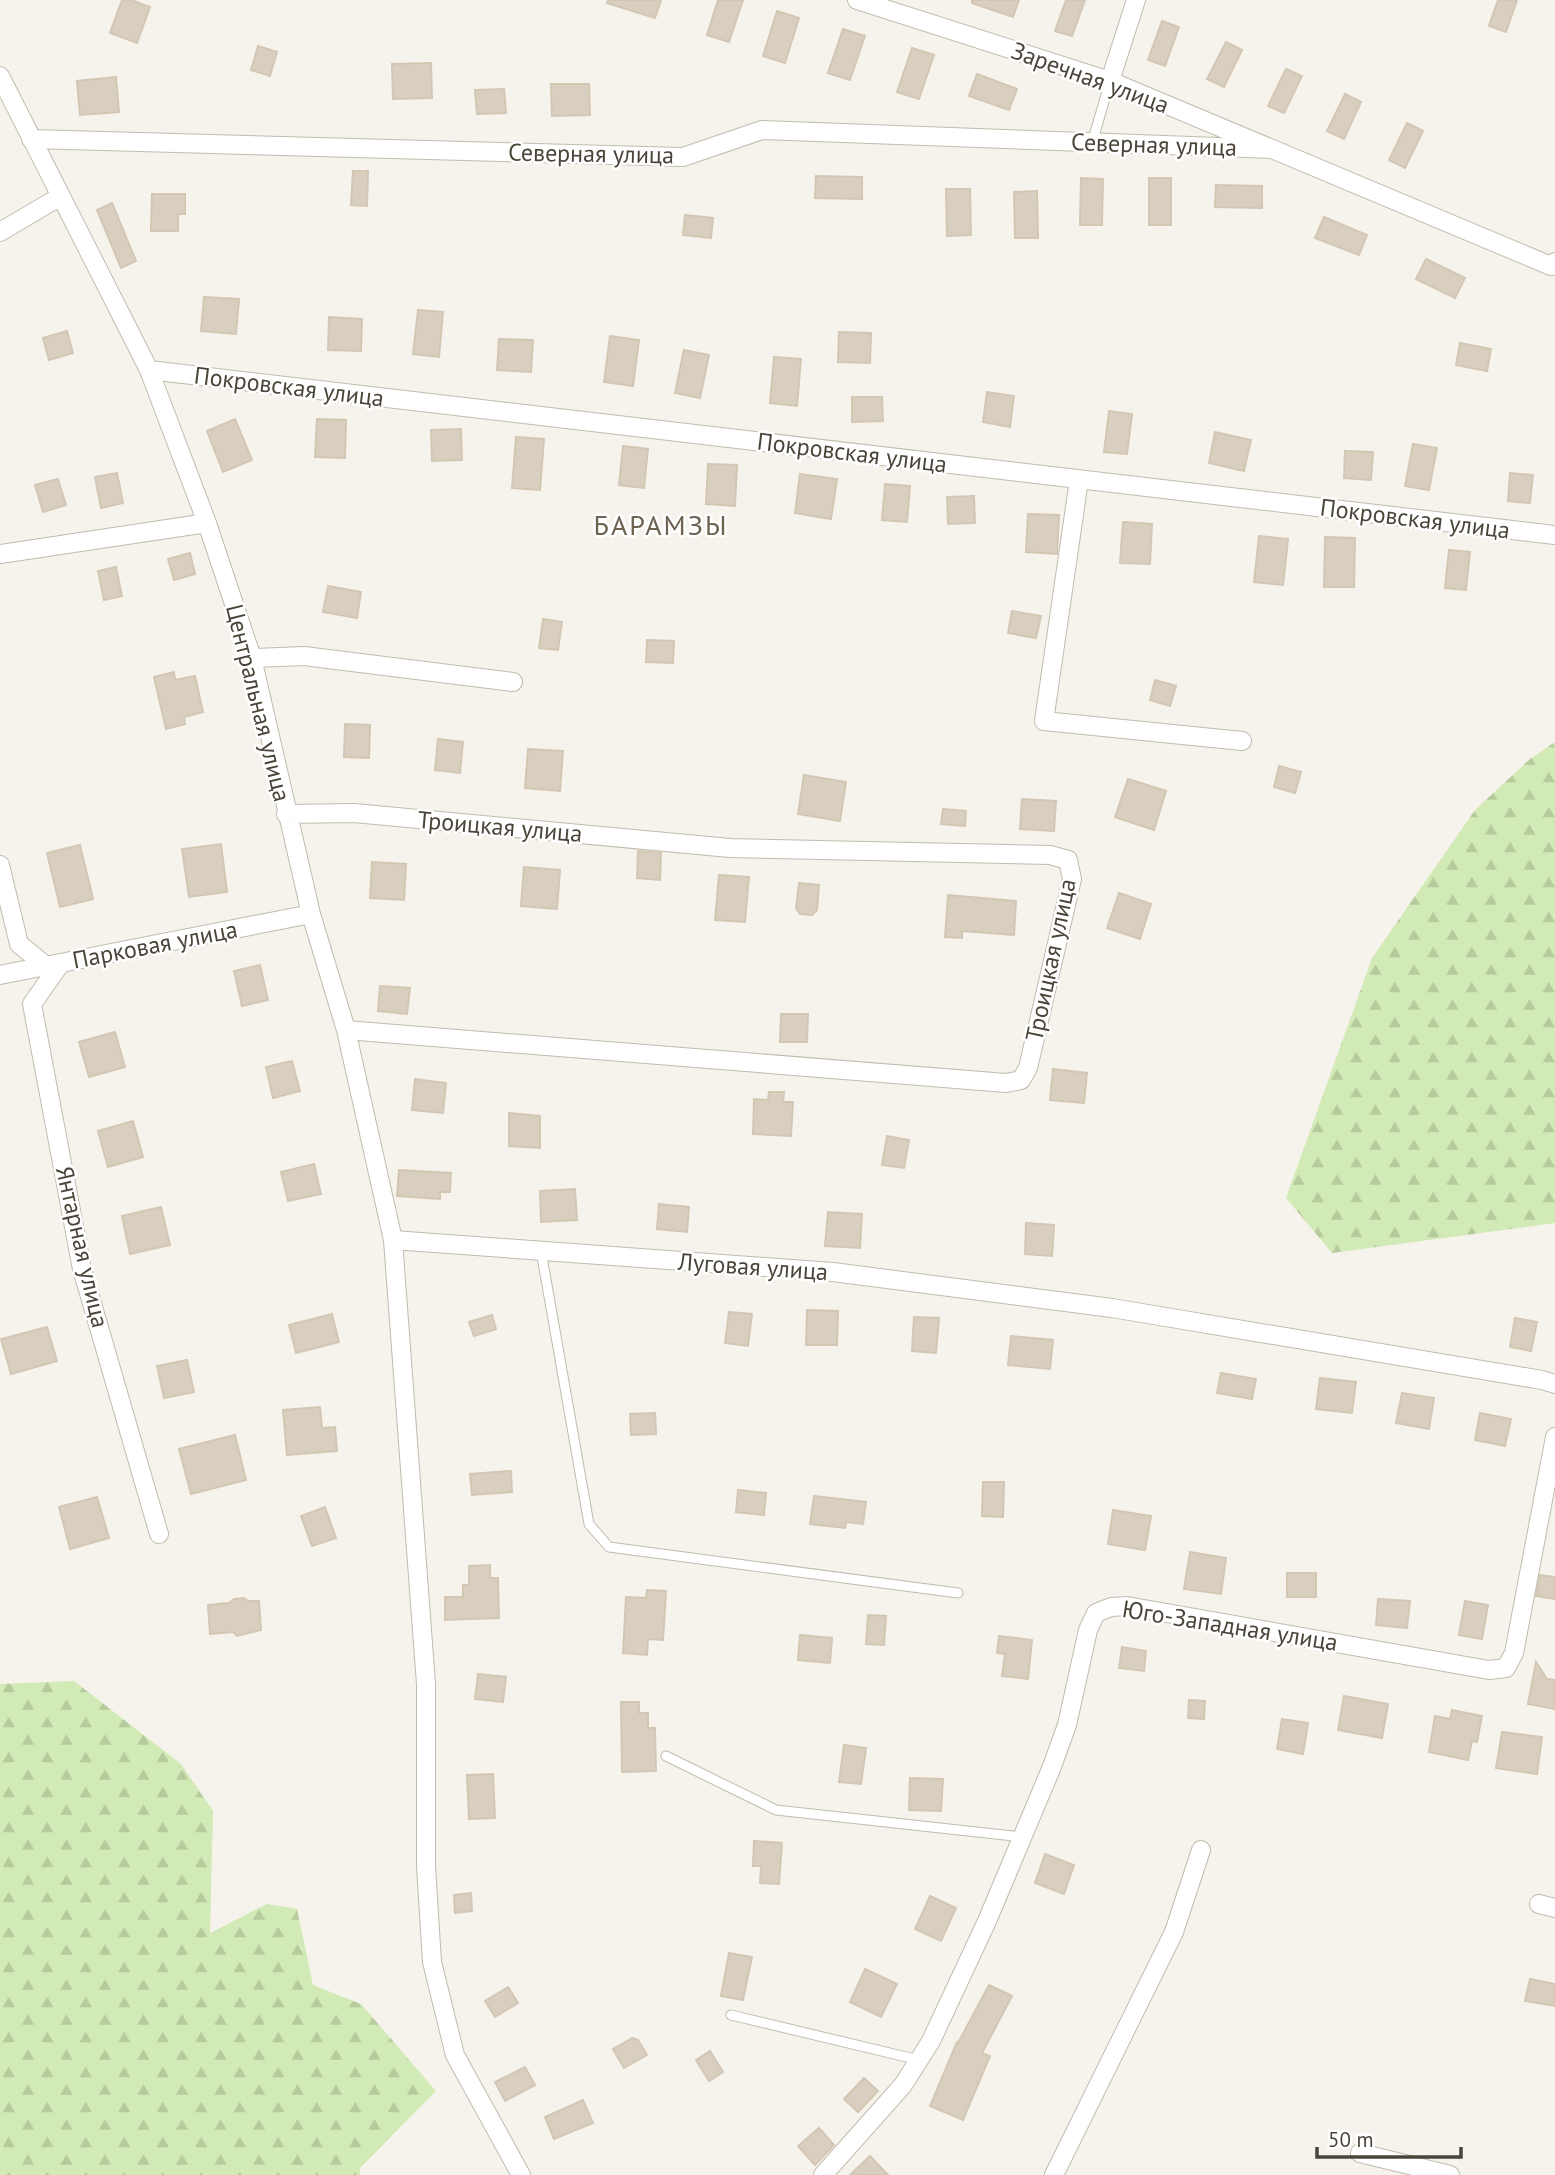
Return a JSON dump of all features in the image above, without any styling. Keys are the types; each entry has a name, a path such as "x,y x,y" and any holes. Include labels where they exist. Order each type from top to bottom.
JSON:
{"street":[{"name":"Заречная улица","path":"857,0 1110,81 1553,264"},
{"path":"1110,81 1136,0"},
{"name":"Центральная улица","path":"0,76 149,370 207,523 252,658 311,914 346,1030 393,1240 426,1684 426,1866 432,1962 455,2055 521,2175"},
{"name":"Северная улица","path":"31,139 683,157 762,130 1273,149"},
{"path":"0,232 61,196"},
{"name":"Покровская улица","path":"149,370 1555,535"},
{"path":"1079,480 1044,721 1242,741"},
{"path":"0,554 207,523"},
{"path":"252,658 304,656 513,681"},
{"name":"Троицкая улица","path":"286,814 354,813 730,848 1049,855 1068,860 1072,879 1028,1068 1021,1080 1006,1083 346,1030"},
{"path":"0,865 19,944 54,964"},
{"name":"Парковая улица","path":"0,975 311,914"},
{"name":"Янтарная улица","path":"54,964 32,1004 82,1269 159,1534"},
{"name":"Луговая улица","path":"393,1240 833,1272 1112,1308 1555,1384"},
{"name":"Юго-Западная улица","path":"823,2175 903,2085 931,2041 987,1921 1067,1725 1088,1630 1096,1613 1111,1606 1127,1606 1489,1670 1506,1668 1514,1653 1555,1437"},
{"path":"1054,2175 1174,1932 1201,1850"},
{"path":"1360,2153 1450,2175"}],"lane":[{"path":"1092,143 1110,81"},
{"path":"541,1251 589,1524 609,1547 958,1593"},
{"path":"666,1756 776,1810 1022,1837"},
{"path":"731,2015 919,2060"}],"green space":[{"path":"1555,742 1555,1223 1332,1253 1286,1198 1372,958 1475,810 1530,759"},
{"path":"74,1681 181,1764 213,1811 210,1933 267,1904 297,1909 313,1985 361,2004 436,2091 360,2168 360,2175 0,2175 0,1684"}],"building":[{"path":"122,0 131,0 150,7 137,43 110,33"},
{"path":"608,0 661,0 655,18 607,3"},
{"path":"718,0 743,0 729,42 707,35"},
{"path":"972,0 1019,0 1013,17 972,3"},
{"path":"1066,0 1085,0 1072,36 1055,31"},
{"path":"1498,0 1517,0 1506,32 1489,26"},
{"path":"777,11 799,18 785,63 763,56"},
{"path":"1162,21 1179,27 1165,66 1148,60"},
{"path":"843,29 865,36 850,80 828,73"},
{"path":"1226,42 1242,50 1224,87 1207,79"},
{"path":"258,46 277,52 270,76 251,70"},
{"path":"912,48 934,55 919,99 897,92"},
{"path":"431,63 432,98 393,99 392,64"},
{"path":"1286,69 1302,76 1284,113 1268,106"},
{"path":"977,74 1017,89 1009,110 969,96"},
{"path":"116,77 119,112 80,115 77,81"},
{"path":"551,84 589,84 590,115 552,116"},
{"path":"504,89 506,113 477,114 475,90"},
{"path":"1345,94 1361,102 1344,139 1327,131"},
{"path":"1407,123 1423,131 1405,168 1389,160"},
{"path":"353,171 368,171 367,206 351,205"},
{"path":"816,176 862,177 862,199 815,198"},
{"path":"1081,178 1103,179 1102,225 1080,225"},
{"path":"1149,178 1171,178 1171,225 1149,225"},
{"path":"1216,185 1262,186 1262,208 1215,207"},
{"path":"946,189 970,189 971,235 947,236"},
{"path":"1037,191 1038,238 1015,238 1014,192"},
{"path":"152,194 185,194 185,214 178,214 178,231 151,231"},
{"path":"112,203 136,261 121,268 97,210"},
{"path":"685,215 713,218 711,238 683,235"},
{"path":"1324,217 1367,235 1359,255 1315,238"},
{"path":"1426,259 1465,278 1455,298 1416,279"},
{"path":"204,297 239,299 236,334 201,331"},
{"path":"418,310 443,312 439,357 413,354"},
{"path":"329,317 362,319 361,351 328,350"},
{"path":"67,331 73,353 49,360 43,338"},
{"path":"839,332 871,333 870,363 838,362"},
{"path":"610,336 639,340 633,386 604,382"},
{"path":"499,339 533,340 531,372 497,370"},
{"path":"1460,343 1491,349 1487,371 1456,365"},
{"path":"684,350 709,355 700,398 675,393"},
{"path":"774,357 801,359 797,406 770,403"},
{"path":"987,392 1014,396 1010,427 983,422"},
{"path":"852,397 882,397 883,421 852,422"},
{"path":"1109,411 1132,414 1127,454 1104,452"},
{"path":"235,419 252,460 223,472 207,431"},
{"path":"317,419 346,420 345,458 315,457"},
{"path":"461,429 462,460 432,461 431,430"},
{"path":"1215,432 1251,440 1244,471 1209,463"},
{"path":"516,437 544,439 540,490 512,488"},
{"path":"1413,444 1437,448 1429,490 1405,486"},
{"path":"623,446 648,449 644,488 619,485"},
{"path":"1345,451 1373,452 1371,480 1344,478"},
{"path":"708,464 737,465 735,506 706,504"},
{"path":"117,473 123,503 101,508 95,477"},
{"path":"1510,473 1533,475 1530,503 1508,501"},
{"path":"800,474 837,479 831,519 795,513"},
{"path":"58,479 66,505 43,512 35,485"},
{"path":"885,484 910,486 907,522 882,520"},
{"path":"974,496 975,523 948,524 947,497"},
{"path":"1028,514 1059,515 1057,554 1026,552"},
{"path":"1123,522 1152,524 1150,564 1120,563"},
{"path":"1259,536 1288,539 1283,585 1254,582"},
{"path":"1325,537 1355,538 1354,587 1324,587"},
{"path":"1449,550 1470,552 1466,590 1445,588"},
{"path":"190,553 195,574 174,580 168,559"},
{"path":"116,567 122,596 104,600 98,571"},
{"path":"328,586 361,592 357,618 323,612"},
{"path":"1012,611 1041,616 1036,638 1008,633"},
{"path":"543,619 562,622 558,650 539,648"},
{"path":"647,640 674,641 673,663 646,662"},
{"path":"174,672 175,680 195,676 203,712 184,717 185,724 166,729 154,677"},
{"path":"1155,680 1176,686 1170,706 1150,700"},
{"path":"345,724 370,725 369,758 344,757"},
{"path":"438,739 463,742 460,773 435,770"},
{"path":"528,749 563,751 560,791 525,788"},
{"path":"1279,766 1301,772 1295,793 1274,787"},
{"path":"804,775 846,782 840,821 798,814"},
{"path":"1128,779 1166,791 1154,830 1115,817"},
{"path":"1022,799 1056,801 1054,831 1020,829"},
{"path":"943,809 966,811 965,826 941,824"},
{"path":"221,844 227,892 189,897 182,849"},
{"path":"80,845 93,899 60,907 47,853"},
{"path":"638,851 661,853 660,880 637,878"},
{"path":"372,862 406,864 404,900 370,898"},
{"path":"524,867 560,870 557,909 521,906"},
{"path":"719,875 749,877 745,922 715,920"},
{"path":"799,883 819,885 817,910 812,915 800,914 796,908"},
{"path":"1119,893 1151,904 1140,939 1107,928"},
{"path":"948,895 1016,901 1014,935 962,931 962,938 945,937"},
{"path":"260,965 268,1000 242,1006 234,971"},
{"path":"380,986 410,988 407,1014 378,1011"},
{"path":"781,1014 808,1014 807,1042 780,1042"},
{"path":"115,1032 125,1067 89,1077 79,1042"},
{"path":"292,1061 300,1091 273,1098 266,1067"},
{"path":"1053,1069 1087,1073 1084,1103 1050,1100"},
{"path":"415,1079 446,1083 443,1113 412,1110"},
{"path":"769,1092 784,1092 783,1102 793,1102 791,1136 753,1134 754,1099 768,1100"},
{"path":"509,1113 540,1116 540,1148 509,1146"},
{"path":"133,1121 143,1157 108,1167 98,1131"},
{"path":"887,1136 909,1140 904,1168 882,1165"},
{"path":"314,1164 321,1194 288,1201 281,1172"},
{"path":"399,1170 451,1173 450,1192 440,1192 440,1199 397,1196"},
{"path":"575,1189 577,1220 541,1222 540,1191"},
{"path":"659,1204 689,1207 687,1232 657,1229"},
{"path":"161,1207 170,1245 130,1254 122,1216"},
{"path":"828,1212 862,1214 860,1248 825,1246"},
{"path":"1026,1223 1054,1225 1052,1256 1025,1254"},
{"path":"807,1310 838,1311 837,1345 806,1345"},
{"path":"729,1312 752,1314 748,1346 725,1343"},
{"path":"332,1314 339,1342 296,1353 289,1325"},
{"path":"492,1315 496,1329 474,1336 469,1322"},
{"path":"914,1317 939,1318 936,1353 912,1351"},
{"path":"1515,1318 1537,1322 1531,1351 1510,1347"},
{"path":"47,1327 57,1361 11,1374 1,1339"},
{"path":"1011,1336 1053,1340 1050,1369 1008,1365"},
{"path":"187,1360 194,1392 164,1398 157,1366"},
{"path":"1221,1373 1256,1379 1252,1399 1217,1393"},
{"path":"1320,1378 1356,1382 1352,1413 1316,1409"},
{"path":"1402,1393 1434,1398 1429,1429 1396,1423"},
{"path":"320,1407 322,1428 335,1427 337,1451 287,1455 283,1410"},
{"path":"655,1413 656,1434 631,1435 630,1414"},
{"path":"1480,1413 1511,1419 1505,1446 1475,1440"},
{"path":"235,1435 246,1480 191,1494 179,1449"},
{"path":"511,1471 512,1492 472,1495 470,1474"},
{"path":"983,1482 1004,1482 1003,1517 982,1516"},
{"path":"738,1490 766,1493 764,1515 736,1512"},
{"path":"814,1496 866,1502 863,1524 846,1522 845,1528 810,1524"},
{"path":"97,1497 109,1538 70,1549 59,1507"},
{"path":"325,1507 336,1538 312,1546 301,1516"},
{"path":"1113,1510 1151,1516 1145,1550 1108,1544"},
{"path":"1190,1552 1226,1558 1221,1594 1184,1589"},
{"path":"490,1565 490,1578 498,1578 499,1618 445,1620 445,1597 463,1597 463,1585 469,1585 469,1566"},
{"path":"1287,1573 1316,1573 1316,1597 1287,1597"},
{"path":"1540,1575 1555,1577 1555,1599 1536,1596"},
{"path":"647,1590 666,1591 663,1640 648,1639 647,1655 623,1653 626,1597 646,1598"},
{"path":"244,1598 248,1601 259,1601 261,1630 237,1636 233,1632 210,1634 208,1605"},
{"path":"1378,1599 1410,1601 1407,1628 1376,1625"},
{"path":"1465,1601 1488,1605 1482,1639 1459,1635"},
{"path":"868,1615 886,1616 884,1645 866,1644"},
{"path":"800,1635 832,1638 830,1663 798,1660"},
{"path":"999,1636 1032,1640 1028,1679 1002,1676 1005,1654 997,1653"},
{"path":"1122,1647 1146,1651 1144,1671 1119,1668"},
{"path":"1536,1662 1547,1679 1555,1680 1555,1709 1528,1704"},
{"path":"478,1674 506,1677 503,1702 475,1699"},
{"path":"1344,1696 1388,1704 1382,1738 1338,1730"},
{"path":"1189,1700 1205,1701 1204,1719 1188,1718"},
{"path":"621,1702 639,1702 639,1713 648,1713 648,1728 655,1728 656,1771 622,1772"},
{"path":"1452,1710 1482,1716 1477,1742 1472,1741 1468,1760 1429,1752 1435,1716 1450,1719"},
{"path":"1282,1719 1308,1723 1303,1754 1277,1749"},
{"path":"1502,1732 1542,1737 1537,1774 1496,1768"},
{"path":"844,1745 866,1748 861,1784 839,1782"},
{"path":"493,1774 495,1818 469,1819 467,1775"},
{"path":"910,1778 943,1779 941,1811 909,1810"},
{"path":"754,1841 782,1843 779,1884 760,1883 761,1866 753,1866"},
{"path":"1045,1854 1074,1865 1064,1894 1035,1883"},
{"path":"471,1893 472,1911 455,1913 454,1895"},
{"path":"930,1896 956,1908 941,1941 915,1929"},
{"path":"729,1953 752,1957 743,2000 721,1996"},
{"path":"865,1969 897,1984 881,2017 850,2002"},
{"path":"1530,1979 1555,1984 1555,2006 1525,2001"},
{"path":"989,1985 1012,1996 982,2053 990,2056 963,2120 930,2106 957,2042"},
{"path":"508,1987 518,2003 495,2017 485,2001"},
{"path":"632,2038 638,2040 647,2055 624,2068 613,2049"},
{"path":"710,2051 723,2072 709,2081 696,2060"},
{"path":"525,2067 535,2085 505,2101 495,2082"},
{"path":"864,2078 878,2091 858,2112 844,2099"},
{"path":"583,2100 593,2123 554,2139 545,2117"},
{"path":"819,2128 834,2145 815,2165 798,2146"},
{"path":"870,2156 888,2175 850,2175"}],"district":[{"name":"БАРАМЗЫ","path":"661,525"}]}
